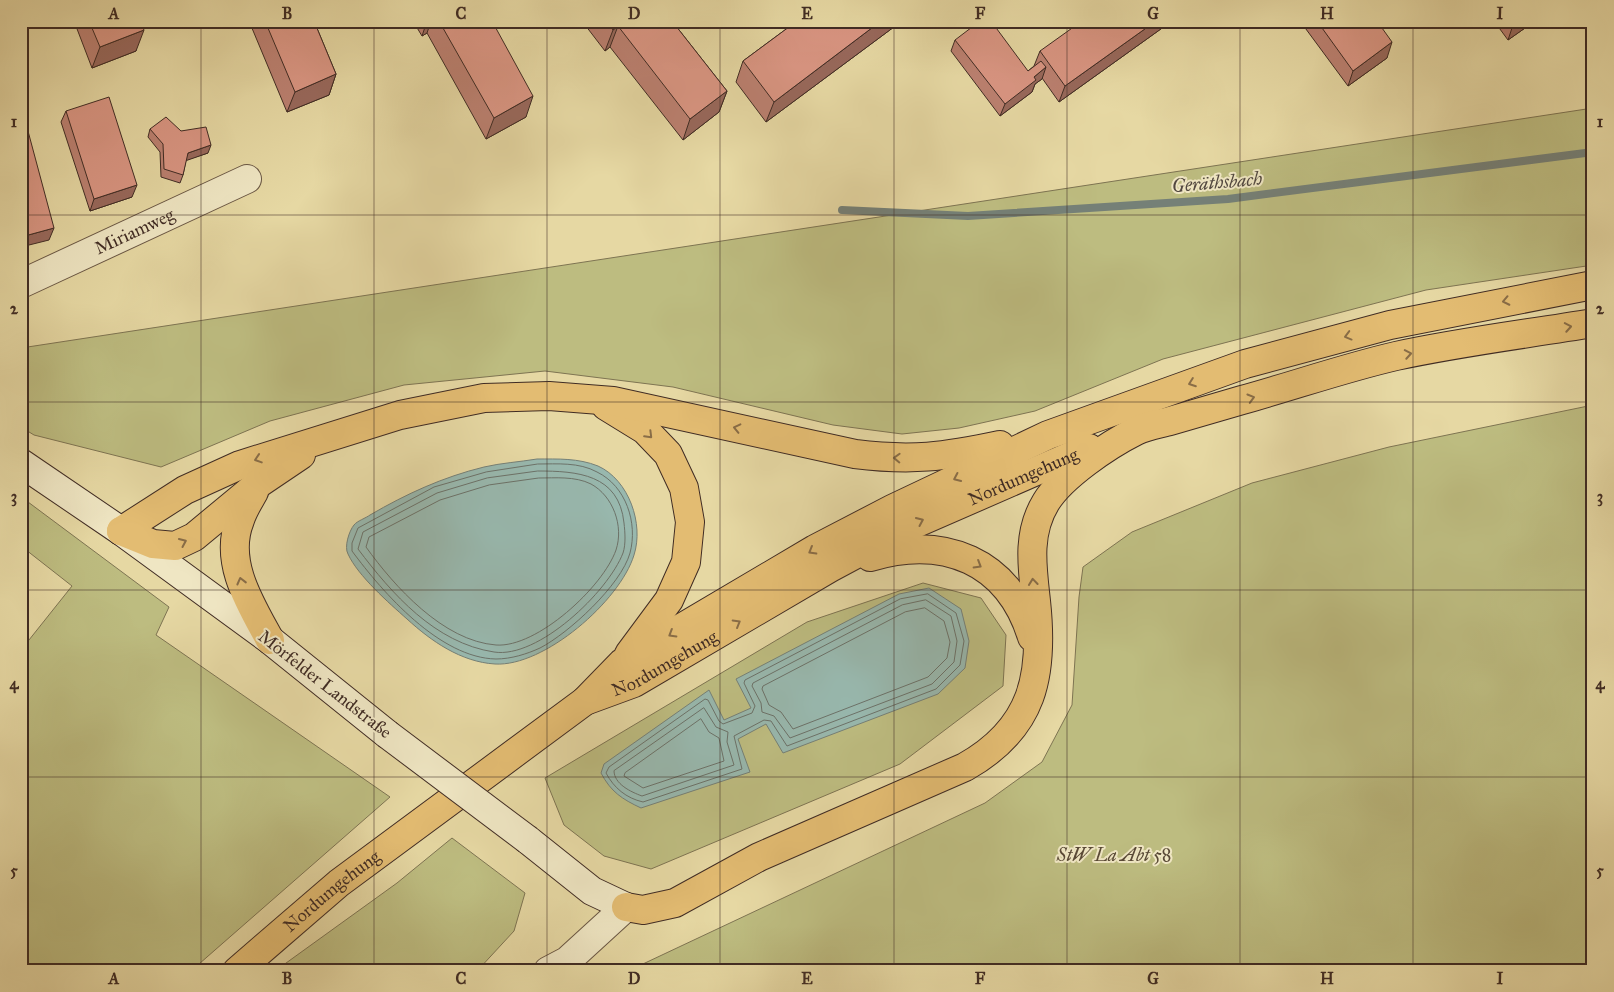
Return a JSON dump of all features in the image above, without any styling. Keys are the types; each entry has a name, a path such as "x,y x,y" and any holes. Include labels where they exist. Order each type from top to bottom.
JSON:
{"main road":[{"name":"Miriamweg","path":"21,284 247,179"},
{"path":"622,664 815,549 892,509 1048,435 1254,362 1390,325 1593,285"},
{"path":"548,971 567,961 626,907 643,910 675,904 760,857 965,767 984,756 1003,740 1016,724 1027,705 1037,665 1039,636 1031,551 1033,533 1039,516 1046,501 1067,475 1137,430 1396,356 1593,323"},
{"path":"121,531 185,490 240,465 400,414 484,398 516,395 576,398 647,407 854,454 890,458 925,459 956,455 1048,435"},
{"path":"576,398 604,405 625,416 645,430 668,454 684,488 690,522 686,562 669,600 622,664 585,701"},
{"path":"121,531 153,544 174,546 194,537 258,484 307,451 355,428"},
{"name":"Nordumgehung","path":"237,971 339,883 585,701 634,683 830,568 901,530 1060,459 1137,430"},
{"name":"Mörfelder Landstraße","path":"21,463 121,531 270,640 387,734 528,840 592,891 626,907"},
{"path":"258,484 239,521 235,555 244,594 270,640"},
{"path":"830,568 894,550 918,548 962,556 998,579 1015,600 1022,611 1031,636 1037,665"}],"green space":[{"path":"1593,108 1593,265 1426,290 1163,359 1035,411 959,428 902,434 833,425 673,387 545,371 404,385 270,421 161,467 34,435 21,427 21,348"},
{"name":"StW La Abt 58","path":"1593,405 1593,971 628,971 985,803 1042,762 1072,705 1079,597 1083,567 1132,532 1252,483 1389,447"},
{"path":"24,499 169,607 156,635 390,797 191,971 21,971 21,650 72,586 21,546 21,502"},
{"path":"923,583 981,598 1006,635 1003,686 900,764 651,869 604,856 564,825 545,778 807,622"},
{"path":"452,838 525,893 514,931 478,970 275,971 397,883"}],"water":[{"path":"537,459 583,462 598,466 609,473 626,492 631,504 637,530 637,543 626,573 597,610 578,628 557,643 535,655 514,662 495,664 470,659 447,649 416,627 383,597 366,580 348,554 348,539 354,525 397,500 439,481 469,471"},
{"path":"929,588 961,609 969,641 965,668 938,694 783,753 766,724 738,739 750,772 641,808 618,794 601,773 604,764 709,690 724,720 751,708 736,679 899,594"}],"building":[{"path":"89,21 140,21 144,30 100,47"},
{"path":"265,21 314,21 336,74 295,92"},
{"path":"439,21 492,21 533,96 494,118"},
{"path":"606,21 672,21 727,91 690,119 618,26 613,30"},
{"path":"797,21 881,21 774,102 743,61"},
{"path":"980,21 991,21 1028,71 1041,61 1046,67 1034,77 1036,80 1005,104 955,40"},
{"path":"1082,21 1156,21 1065,86 1040,51"},
{"path":"1317,21 1377,21 1392,42 1353,71"},
{"path":"1510,21 1519,21 1513,25"},
{"path":"109,97 137,185 94,199 66,111"},
{"path":"21,105 54,228 21,237"},
{"path":"166,117 181,131 206,127 211,145 188,153 183,175 164,169 163,144 150,129"}],"waterway":[{"name":"Geräthsbach","path":"842,210 968,216 1228,199 1593,152"}]}
